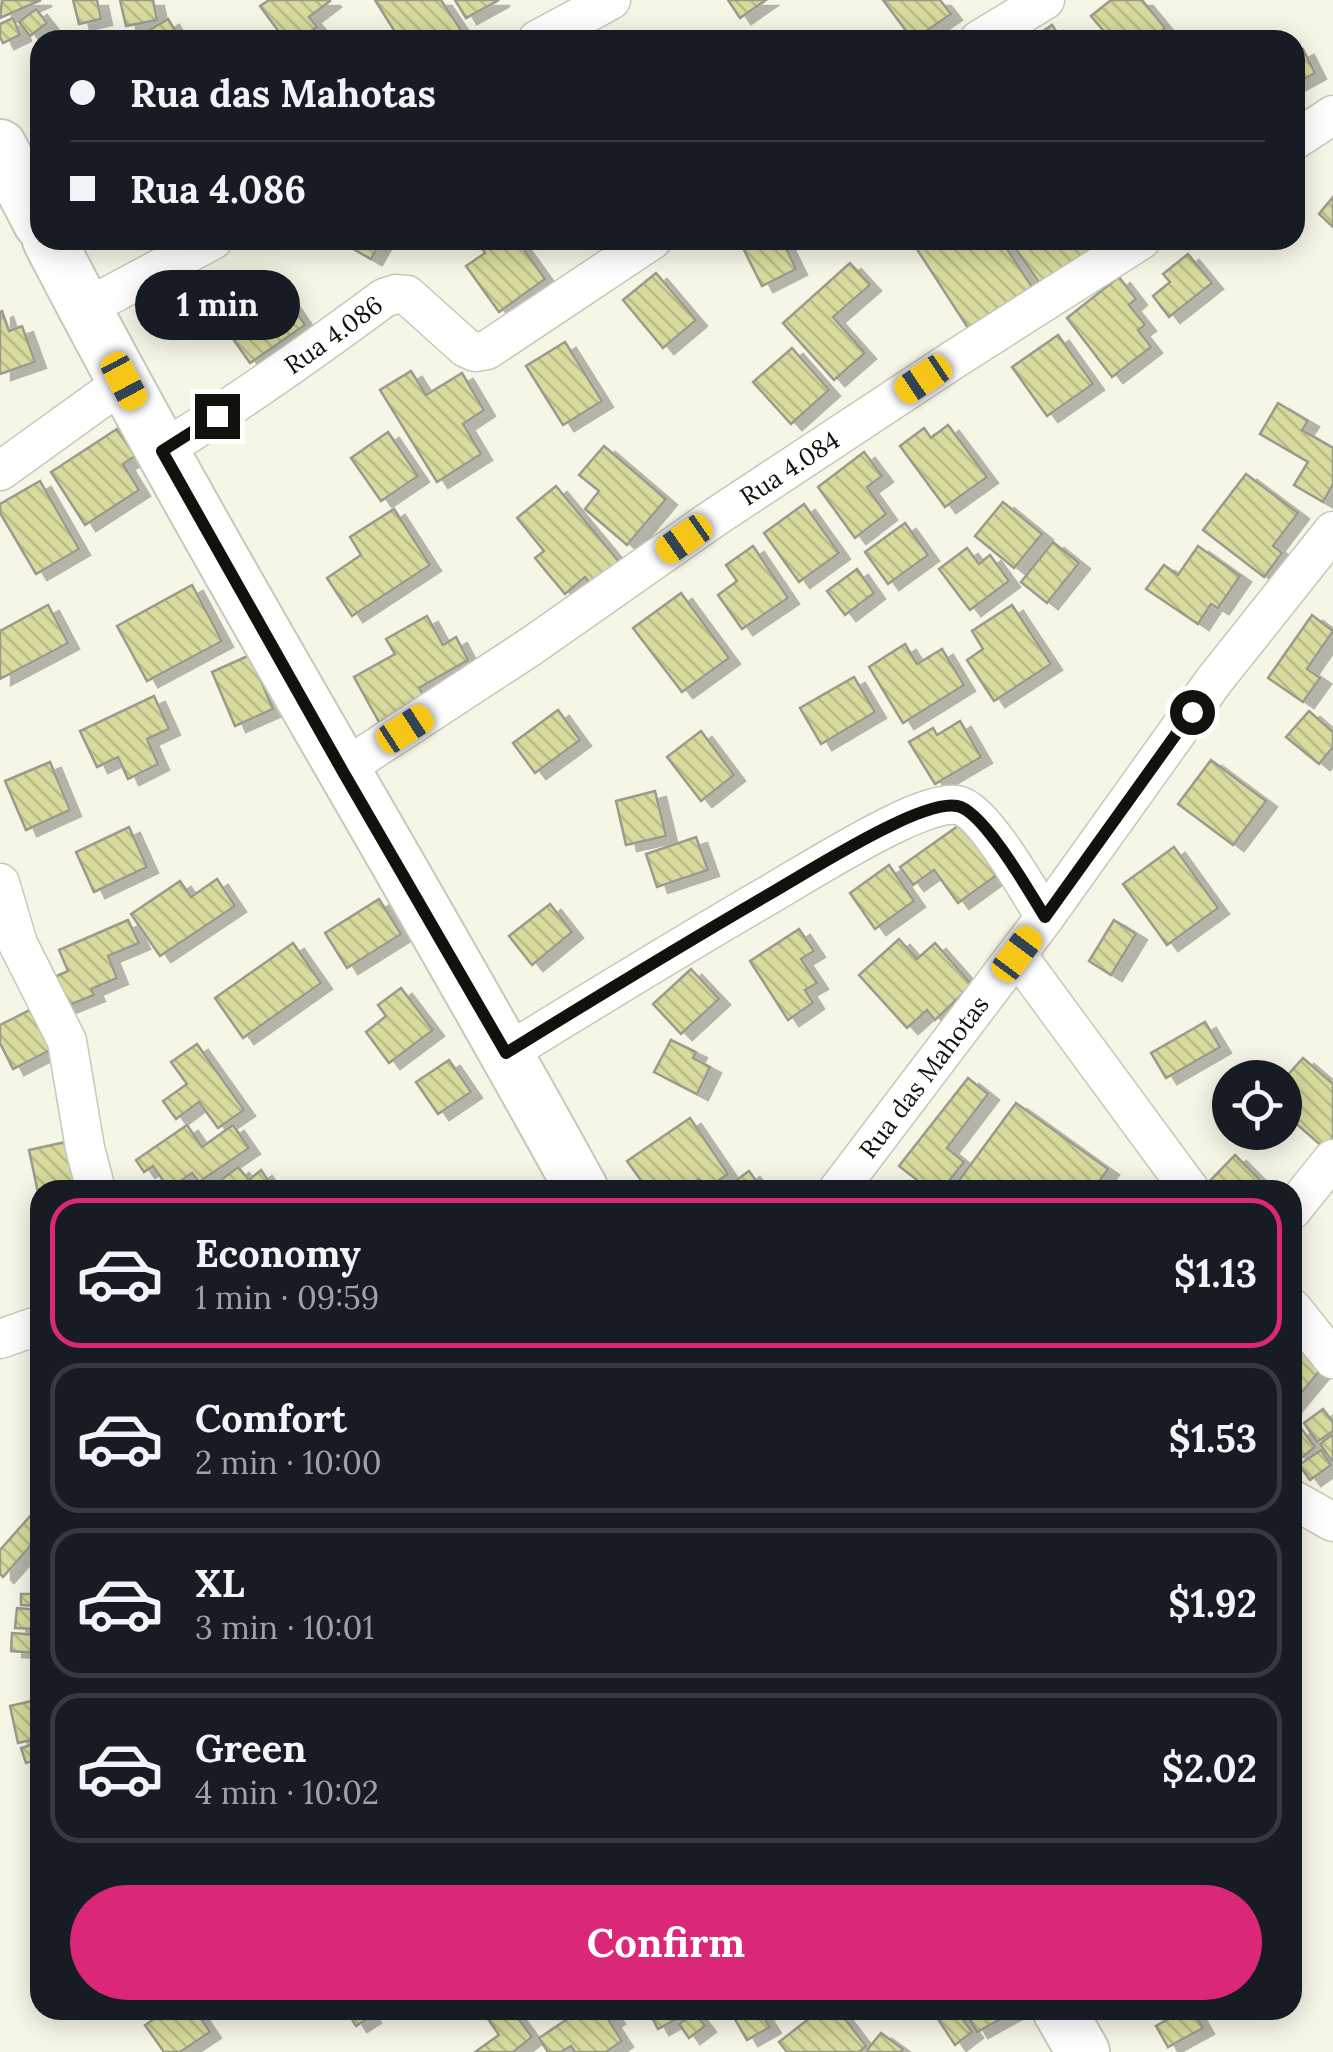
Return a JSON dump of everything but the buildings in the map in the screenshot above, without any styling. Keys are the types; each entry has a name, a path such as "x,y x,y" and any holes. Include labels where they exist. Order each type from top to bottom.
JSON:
{"street":[{"path":"556,30 611,0"},
{"path":"995,30 1044,0"},
{"path":"1305,133 1333,115"},
{"path":"0,146 30,204"},
{"path":"54,250 162,451 506,1053 572,1180"},
{"path":"84,309 194,250"},
{"name":"Rua 4.086","path":"162,451 294,364 384,298 407,295 466,348 476,352 488,350 637,250"},
{"name":"Rua 4.084","path":"342,770 530,648 714,518 1125,250"},
{"path":"0,471 124,381"},
{"name":"Rua das Mahotas","path":"846,1180 1045,917 1213,682 1333,531"},
{"path":"506,1053 802,875 893,824 932,809 958,806 976,815 1045,917"},
{"path":"0,883 18,944 67,1041 93,1180"},
{"path":"1017,954 1183,1180"},
{"path":"1302,1197 1333,1158"},
{"path":"1302,1321 1333,1360"},
{"path":"0,1339 30,1328"},
{"path":"1302,1505 1333,1522"},
{"path":"1064,2020 1082,2052"}],"route":[{"path":"217,416 162,451 506,1053 802,875 893,824 932,809 958,806 976,815 1045,917 1192,712"}]}
